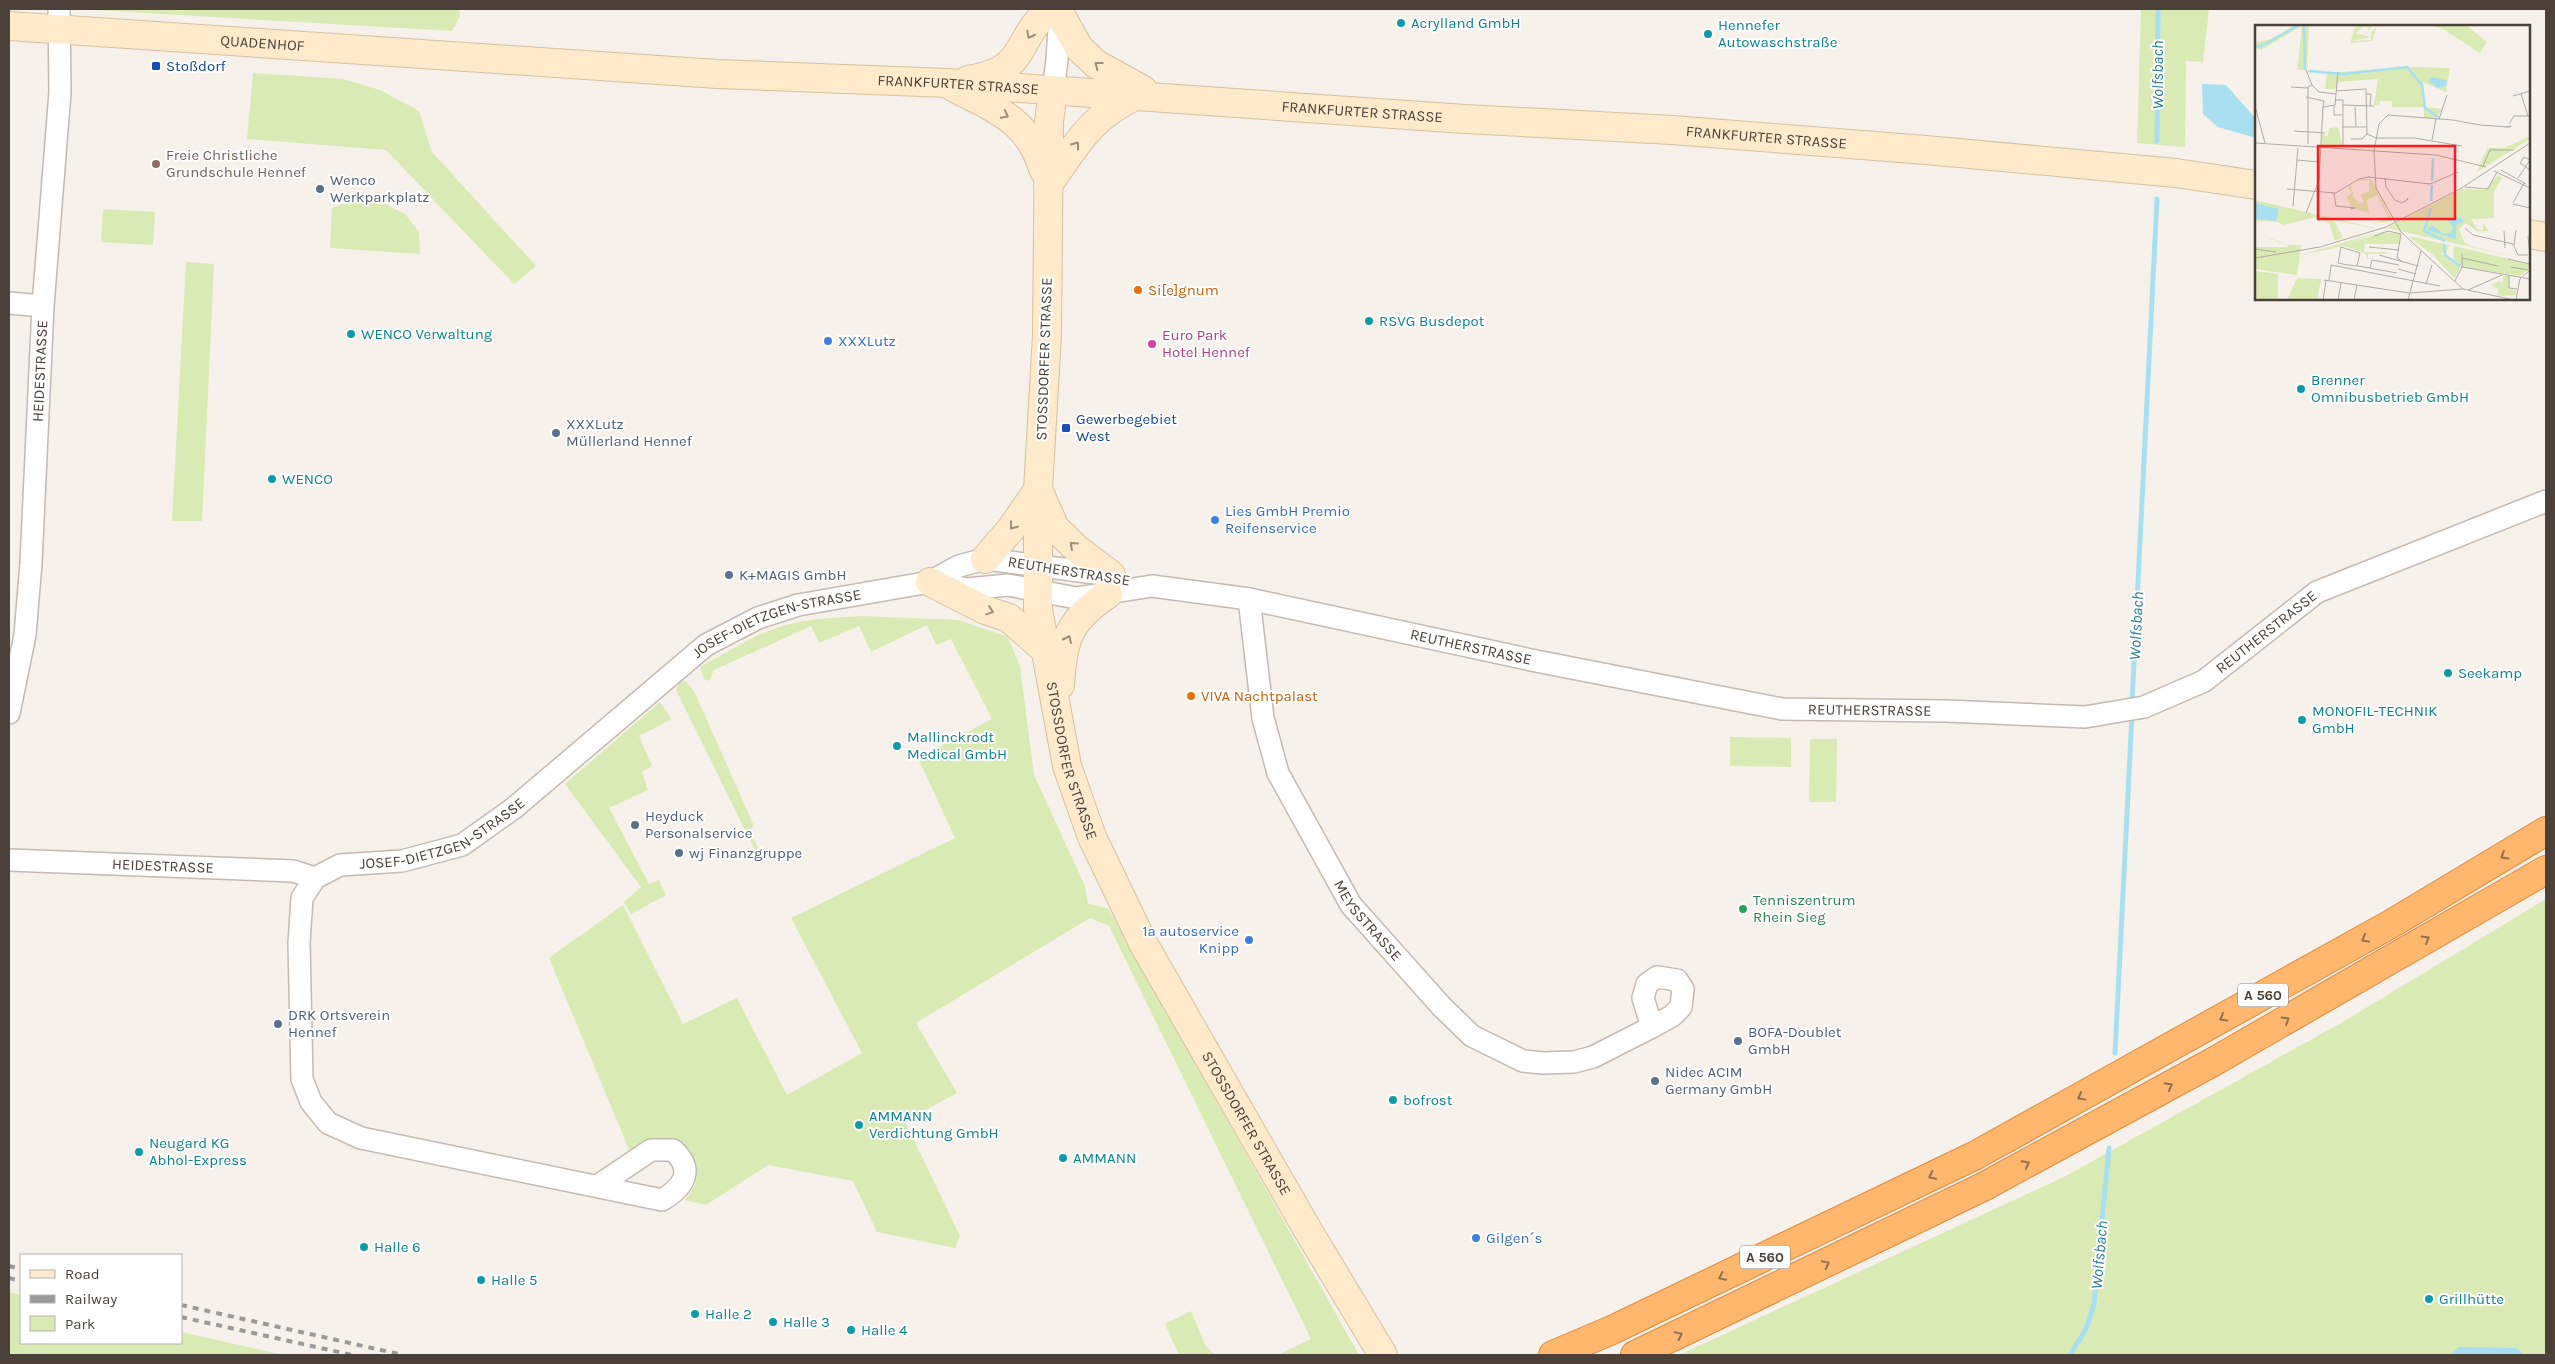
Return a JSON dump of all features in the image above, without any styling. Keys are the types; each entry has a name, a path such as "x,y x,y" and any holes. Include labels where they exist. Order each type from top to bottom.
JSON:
{"highway":[{"name":"A 560","path":"1553,1355 1612,1330 1976,1155 2391,924 2546,831"},
{"name":"A 560","path":"1635,1355 1984,1187 2213,1062 2546,870"}],"main road":[{"path":"947,83 988,76 1012,64 1036,21 1057,10 1079,48 1096,64 1146,96"},
{"path":"9,26 58,19"},
{"name":"QUADENHOF","path":"58,19 466,57"},
{"name":"FRANKFURTER STRASSE","path":"466,57 736,75 947,83 1465,119 1672,130 1926,150 2199,175 2255,184"},
{"path":"947,83 1012,119 1038,150 1048,185"},
{"name":"STOSSDORFER STRASSE","path":"1053,90 1048,122 1047,335 1038,490 1038,609 1057,722 1077,795 1092,837 1142,943 1306,1227 1383,1355"},
{"path":"1048,185 1089,127 1115,106 1146,96"},
{"path":"2530,234 2546,237"},
{"path":"985,559 1011,529 1038,490"},
{"path":"1038,490 1055,528 1110,584 1073,628 1063,650 1057,722"},
{"path":"930,582 985,610 1009,618 1044,650"}],"street":[{"path":"1053,90 1057,10"},
{"name":"HEIDESTRASSE","path":"9,713 25,634 31,563 43,306 60,92 61,55 58,19"},
{"path":"9,303 43,306"},
{"name":"REUTHERSTRASSE","path":"985,559 1038,578 1152,586 1249,599 1536,660 1782,709 1946,711 2085,717 2144,707 2204,681 2317,592 2546,501"},
{"path":"930,582 959,566 985,559"},
{"name":"JOSEF-DIETZGEN-STRASSE","path":"315,878 340,865 402,861 462,845 514,808 706,645 758,618 798,605 930,582 967,589 1008,585 1038,578"},
{"name":"MEYSSTRASSE","path":"1249,599 1263,718 1278,773 1351,906 1442,1007 1472,1036 1523,1061 1543,1063 1574,1062 1593,1057 1652,1027"},
{"name":"HEIDESTRASSE","path":"9,860 293,871 315,878"},
{"path":"315,878 302,898 299,943 300,1050 302,1080 311,1102 328,1123 361,1138 599,1185"}],"green space":[{"path":"76,9 459,9 460,16 452,31"},
{"path":"2141,9 2209,9 2203,62 2186,61 2185,147 2137,143"},
{"path":"253,73 343,79 380,90 419,111 432,152 536,266 514,284 386,150 247,139"},
{"path":"368,195 405,214 419,232 420,254 330,248 332,208"},
{"path":"103,209 155,212 153,245 101,242"},
{"path":"186,262 214,264 202,521 172,521"},
{"path":"862,616 958,620 1008,637 1020,666 1034,775 1085,886 1088,904 1108,908 1359,1355 1278,1355 1311,1339 1109,926 1090,918 916,1023 957,1093 905,1121 960,1236 955,1248 877,1232 853,1181 768,1165 706,1205 685,1200 696,1183 697,1176 695,1161 692,1154 686,1148 666,1139 643,1145 631,1154 549,958 623,905 683,1024 737,998 787,1095 862,1053 791,918 955,838 918,758 992,719 951,639 936,645 927,625 871,652 859,626 819,643 811,626 714,670 709,681 704,679 700,667 753,638 775,629 805,621"},
{"path":"686,681 694,691 754,826 749,829 761,854 758,856 676,690 679,682"},
{"path":"660,702 672,719 639,736 652,766 642,772 648,790 609,808 649,884 659,880 666,895 631,914 624,902 641,887 565,784"},
{"path":"1730,737 1791,738 1791,767 1730,766"},
{"path":"1810,739 1837,739 1836,802 1809,802"},
{"path":"2546,899 2546,1355 1679,1355 2064,1177 2341,1023"},
{"path":"9,1292 20,1295 20,1344 182,1344 182,1332 284,1355 9,1355"},
{"path":"1191,1311 1205,1345 1215,1355 1179,1355 1165,1324"}],"water":[{"path":"2202,84 2226,85 2255,118 2255,138 2218,127 2203,114"},
{"path":"2459,1347 2517,1348 2524,1355 2449,1355"}],"waterway":[{"name":"Wolfsbach","path":"2157,141 2158,9"},
{"name":"Wolfsbach","path":"2132,703 2157,199"},
{"name":"Wolfsbach","path":"2115,1053 2132,714"},
{"name":"Wolfsbach","path":"2070,1355 2086,1329 2094,1304 2109,1148"}],"railway":[{"path":"9,1266 20,1269"},
{"path":"9,1278 20,1281"},
{"path":"182,1305 403,1355"},
{"path":"182,1317 352,1355"}],"place":[{"name":"Acrylland GmbH","path":"1401,23"},
{"name":"Hennefer Autowaschstraße","path":"1708,34"},
{"name":"Stoßdorf","path":"156,66"},
{"name":"Freie Christliche Grundschule Hennef","path":"156,164"},
{"name":"Wenco Werkparkplatz","path":"320,189"},
{"name":"Si[e]gnum","path":"1138,290"},
{"name":"RSVG Busdepot","path":"1369,321"},
{"name":"WENCO Verwaltung","path":"351,334"},
{"name":"XXXLutz","path":"828,341"},
{"name":"Euro Park Hotel Hennef","path":"1152,344"},
{"name":"Brenner Omnibusbetrieb GmbH","path":"2301,389"},
{"name":"Gewerbegebiet West","path":"1066,428"},
{"name":"XXXLutz Müllerland Hennef","path":"556,433"},
{"name":"WENCO","path":"272,479"},
{"name":"Lies GmbH Premio Reifenservice","path":"1215,520"},
{"name":"K+MAGIS GmbH","path":"729,575"},
{"name":"Seekamp","path":"2448,673"},
{"name":"VIVA Nachtpalast","path":"1191,696"},
{"name":"MONOFIL-TECHNIK GmbH","path":"2302,720"},
{"name":"Mallinckrodt Medical GmbH","path":"897,746"},
{"name":"Heyduck Personalservice","path":"635,825"},
{"name":"wj Finanzgruppe","path":"679,853"},
{"name":"Tenniszentrum Rhein Sieg","path":"1743,909"},
{"name":"1a autoservice Knipp","path":"1249,940"},
{"name":"DRK Ortsverein Hennef","path":"278,1024"},
{"name":"BOFA-Doublet GmbH","path":"1738,1041"},
{"name":"Nidec ACIM Germany GmbH","path":"1655,1081"},
{"name":"bofrost","path":"1393,1100"},
{"name":"AMMANN Verdichtung GmbH","path":"859,1125"},
{"name":"Neugard KG Abhol-Express","path":"139,1152"},
{"name":"AMMANN","path":"1063,1158"},
{"name":"Gilgen´s","path":"1476,1238"},
{"name":"Halle 6","path":"364,1247"},
{"name":"Halle 5","path":"481,1280"},
{"name":"Grillhütte","path":"2429,1299"},
{"name":"Halle 2","path":"695,1314"},
{"name":"Halle 3","path":"773,1322"},
{"name":"Halle 4","path":"851,1330"}]}
